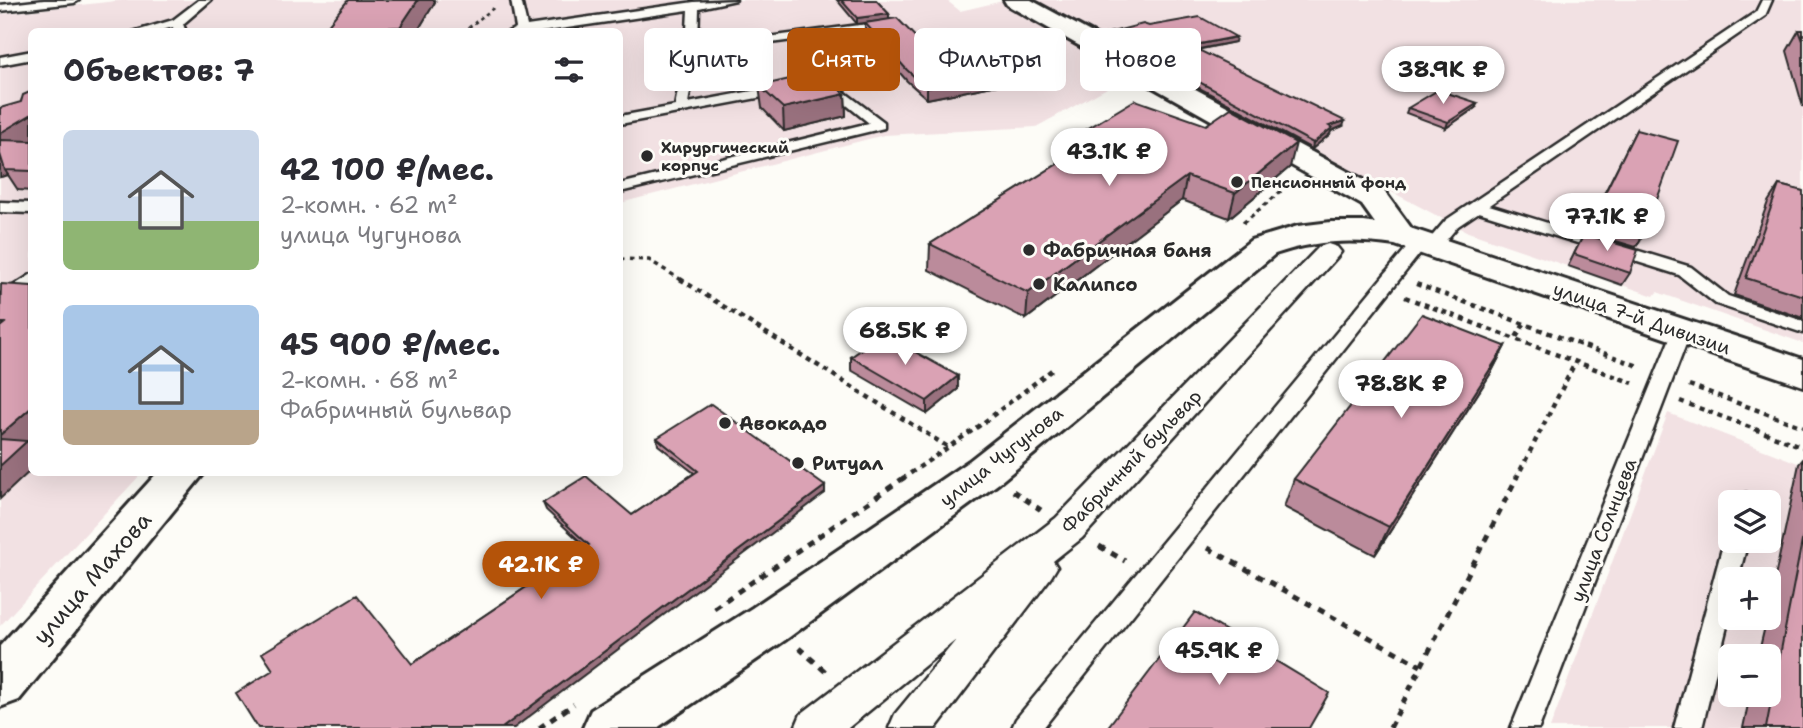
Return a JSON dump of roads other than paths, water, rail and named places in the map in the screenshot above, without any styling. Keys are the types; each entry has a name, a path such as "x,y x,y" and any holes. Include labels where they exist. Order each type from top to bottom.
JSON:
{"main road":[{"path":"1015,0 1373,198 1418,241"},
{"name":"улица Чугунова","path":"611,728 771,623 984,472 1263,247 1294,235 1334,230 1361,229 1418,241"},
{"name":"улица 7-й Дивизии","path":"1418,241 1803,373"},
{"name":"улица Махова","path":"0,683 181,476"}],"street":[{"name":"Фабричный бульвар","path":"816,728 1069,528 1328,252"},
{"path":"910,728 1069,528"}],"lane":[{"path":"0,8 74,0"},
{"path":"179,27 206,0"},
{"path":"516,0 517,28"},
{"path":"537,28 731,0"},
{"path":"1026,728 1418,241 1452,223 1761,14 1767,0"},
{"path":"693,28 694,5"},
{"path":"773,39 895,23"},
{"path":"0,61 28,56"},
{"path":"623,119 825,81 879,125 623,187"},
{"path":"681,107 684,91"},
{"path":"1477,206 1685,271 1722,300 1803,327"},
{"path":"0,207 28,208"},
{"path":"0,302 28,281"},
{"name":"улица Солнцева","path":"1525,728 1682,331"},
{"path":"1688,728 1733,553"}],"place":[{"name":"Хирургический корпус","path":"647,156"},
{"name":"Пенсионный фонд","path":"1237,182"},
{"name":"Фабричная баня","path":"1029,250"},
{"name":"Калипсо","path":"1039,284"},
{"name":"Авокадо","path":"725,423"},
{"name":"Ритуал","path":"798,463"}]}
